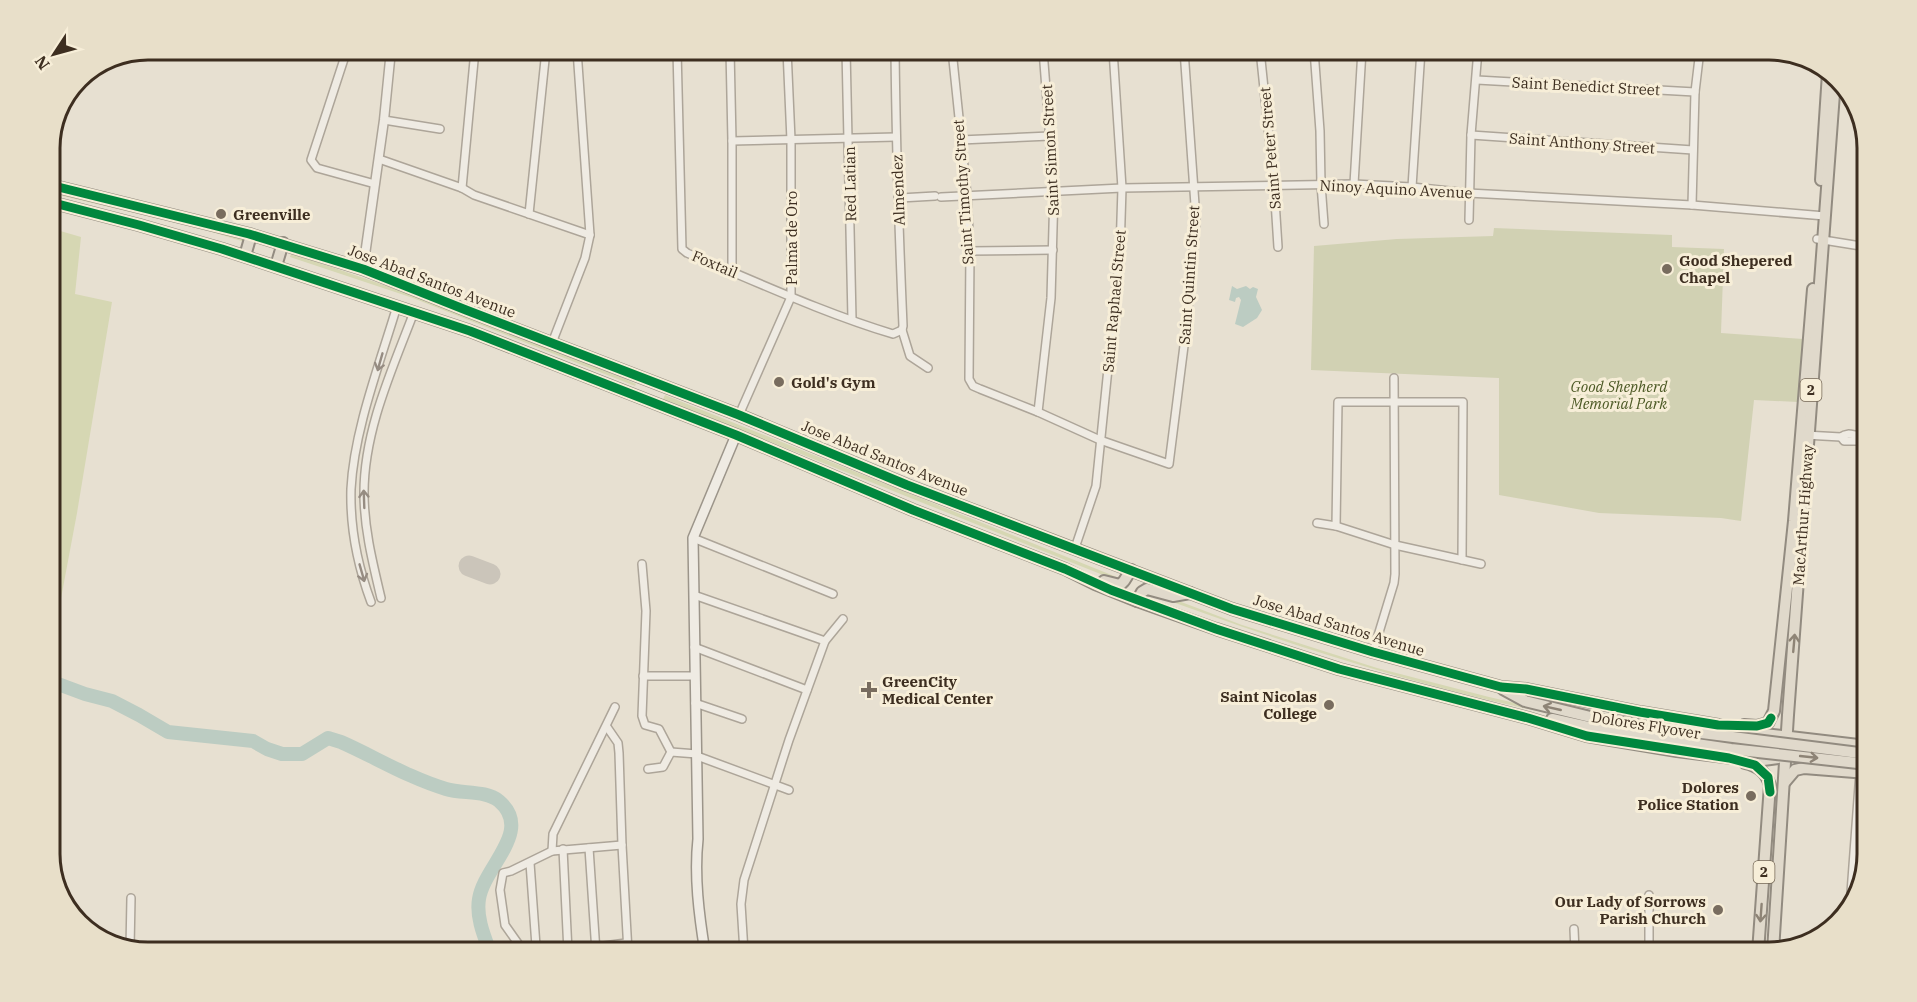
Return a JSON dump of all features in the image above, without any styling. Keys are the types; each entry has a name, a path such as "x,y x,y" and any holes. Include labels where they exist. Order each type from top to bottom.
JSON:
{"highway":[{"name":"MacArthur Highway","path":"1822,215 1828,83"},
{"name":"MacArthur Highway","path":"1774,942 1785,783 1804,435 1834,89"},
{"name":"Jose Abad Santos Avenue","path":"60,187 251,234 363,269 739,415 907,485 1232,609 1501,687 1526,689 1718,725 1738,731 1857,747"},
{"path":"60,205 245,256 470,331 736,435 913,510 1065,569 1137,601 1339,669 1528,718 1587,736 1728,758 1756,760 1778,758 1786,751"},
{"path":"245,256 251,234"},
{"path":"276,266 283,243"},
{"path":"639,396 642,377"},
{"path":"658,404 664,386"},
{"name":"MacArthur Highway","path":"1771,718 1774,711 1804,435"},
{"path":"1095,584 1099,579 1120,585 1131,570"},
{"path":"1137,601 1142,592 1147,589 1173,596 1190,592"},
{"name":"Dolores Flyover","path":"1501,687 1525,701 1606,726 1857,747"},
{"name":"Dolores Flyover","path":"1528,718 1548,718 1606,726 1857,769"},
{"name":"Jose Abad Santos Avenue","path":"1718,725 1757,726 1767,723 1771,718"},
{"path":"1756,733 1765,744 1761,756 1756,760"},
{"name":"2","path":"1728,758 1755,765 1768,777 1770,792 1759,942"},
{"path":"1785,783 1795,770 1804,768 1857,770"}],"main road":[{"path":"703,942 696,860 698,839 693,538 736,435"}],"street":[{"path":"344,60 311,160 317,168 375,184"},
{"path":"363,269 391,60"},
{"path":"462,188 474,60"},
{"path":"529,214 545,60"},
{"path":"552,343 585,258 590,235 578,60"},
{"name":"Foxtail","path":"677,60 682,249 791,297 852,320 893,334 902,330"},
{"path":"730,60 732,271"},
{"name":"Palma de Oro","path":"739,415 791,297 791,140 787,60"},
{"name":"Red Latian","path":"846,60 852,320"},
{"name":"Almendez","path":"895,60 902,330 910,356 928,368"},
{"name":"Saint Timothy Street","path":"953,60 970,251 969,379 973,386 1038,412"},
{"name":"Saint Simon Street","path":"1038,412 1048,330 1054,192 1044,60"},
{"name":"Saint Raphael Street","path":"1075,548 1096,486 1120,251 1122,188 1114,60"},
{"name":"Saint Quintin Street","path":"1100,440 1169,464 1186,330 1196,219 1185,60"},
{"name":"Saint Peter Street","path":"1261,60 1278,247"},
{"path":"1315,60 1324,224"},
{"path":"1354,184 1361,60"},
{"path":"1412,187 1420,60"},
{"path":"1468,220 1471,135 1478,60"},
{"path":"1692,205 1695,92 1699,60"},
{"name":"Saint Benedict Street","path":"1477,80 1695,92"},
{"path":"384,120 440,129"},
{"name":"Saint Anthony Street","path":"1471,135 1693,150"},
{"path":"960,140 1050,136"},
{"path":"732,141 896,137"},
{"path":"379,159 590,235"},
{"name":"Ninoy Aquino Avenue","path":"900,198 1122,188 1354,184 1822,215"},
{"path":"1820,239 1857,245"},
{"path":"970,251 1053,250"},
{"path":"371,602 358,560 354,536 352,482 360,430 397,306"},
{"path":"381,598 367,534 364,474 368,448 382,401 414,312"},
{"path":"1373,651 1394,583 1394,378"},
{"path":"370,397 382,401"},
{"path":"1336,526 1338,402 1463,402 1462,560"},
{"path":"1038,412 1100,440"},
{"path":"1804,435 1841,437 1844,441 1857,440"},
{"path":"1317,523 1336,526 1395,545 1481,564"},
{"path":"354,536 367,534"},
{"path":"693,538 832,594"},
{"path":"642,564 646,611 642,716 645,725 659,729 671,752"},
{"path":"694,595 825,641"},
{"path":"743,942 741,904 744,880 774,785 825,641 843,619"},
{"path":"694,647 807,690"},
{"path":"643,676 694,676"},
{"path":"695,703 742,719"},
{"path":"552,850 553,834 615,707"},
{"path":"607,727 618,743 619,753 626,942"},
{"path":"671,752 697,755 789,790"},
{"path":"648,769 663,767 671,752"},
{"path":"1852,882 1857,805"},
{"path":"517,942 505,925 500,890 503,873 530,863 552,850 622,845"},
{"path":"589,848 595,942"},
{"path":"563,849 568,942"},
{"path":"530,863 536,942"},
{"path":"1649,895 1649,942"},
{"path":"130,940 131,898"},
{"path":"1574,929 1575,942"}],"green space":[{"path":"60,193 246,240 245,242 202,229 60,195"},
{"name":"Good Shepherd Memorial Park","path":"1494,228 1672,235 1672,247 1724,249 1721,333 1803,339 1798,402 1754,400 1741,521 1721,518 1599,513 1499,495 1499,378 1311,370 1314,246 1397,239 1493,236"},
{"path":"60,231 81,237 75,294 112,302 60,604"},
{"path":"291,253 442,305 636,384 635,386 413,298 290,257"},
{"path":"665,395 1119,578 1118,581 663,399"},
{"path":"1148,593 1176,600 1242,625 1377,668 1605,724 1489,700 1374,669 1260,633"}],"shaded area":[{"path":"1232,286 1237,289 1246,286 1250,289 1253,287 1258,289 1256,297 1262,310 1257,318 1243,327 1235,324 1241,300 1239,297 1235,302 1229,300"}],"waterway":[{"path":"60,685 112,701 168,732 253,741 282,754 302,754 328,738 432,784 452,790 487,795 499,801 508,812 511,824 504,849 489,874 479,899 480,919 486,942"}],"taxiway":[{"path":"469,566 490,574"}],"cycle path":[{"path":"60,187 249,234 363,269 739,415 907,485 1232,609 1373,652 1501,687 1526,689 1718,725 1757,726 1768,723 1771,718"},
{"path":"60,205 222,249 470,331 736,435 913,510 1065,569 1111,590 1216,629 1339,669 1528,718 1587,736 1729,758 1755,765 1768,777 1770,792"}],"place":[{"name":"Greenville","path":"221,214"},
{"name":"Good Shepered Chapel","path":"1667,269"},
{"name":"Gold's Gym","path":"779,382"},
{"name":"GreenCity Medical Center","path":"869,690"},
{"name":"Saint Nicolas College","path":"1329,705"},
{"name":"Dolores Police Station","path":"1751,796"},
{"name":"Our Lady of Sorrows Parish Church","path":"1718,910"}]}
